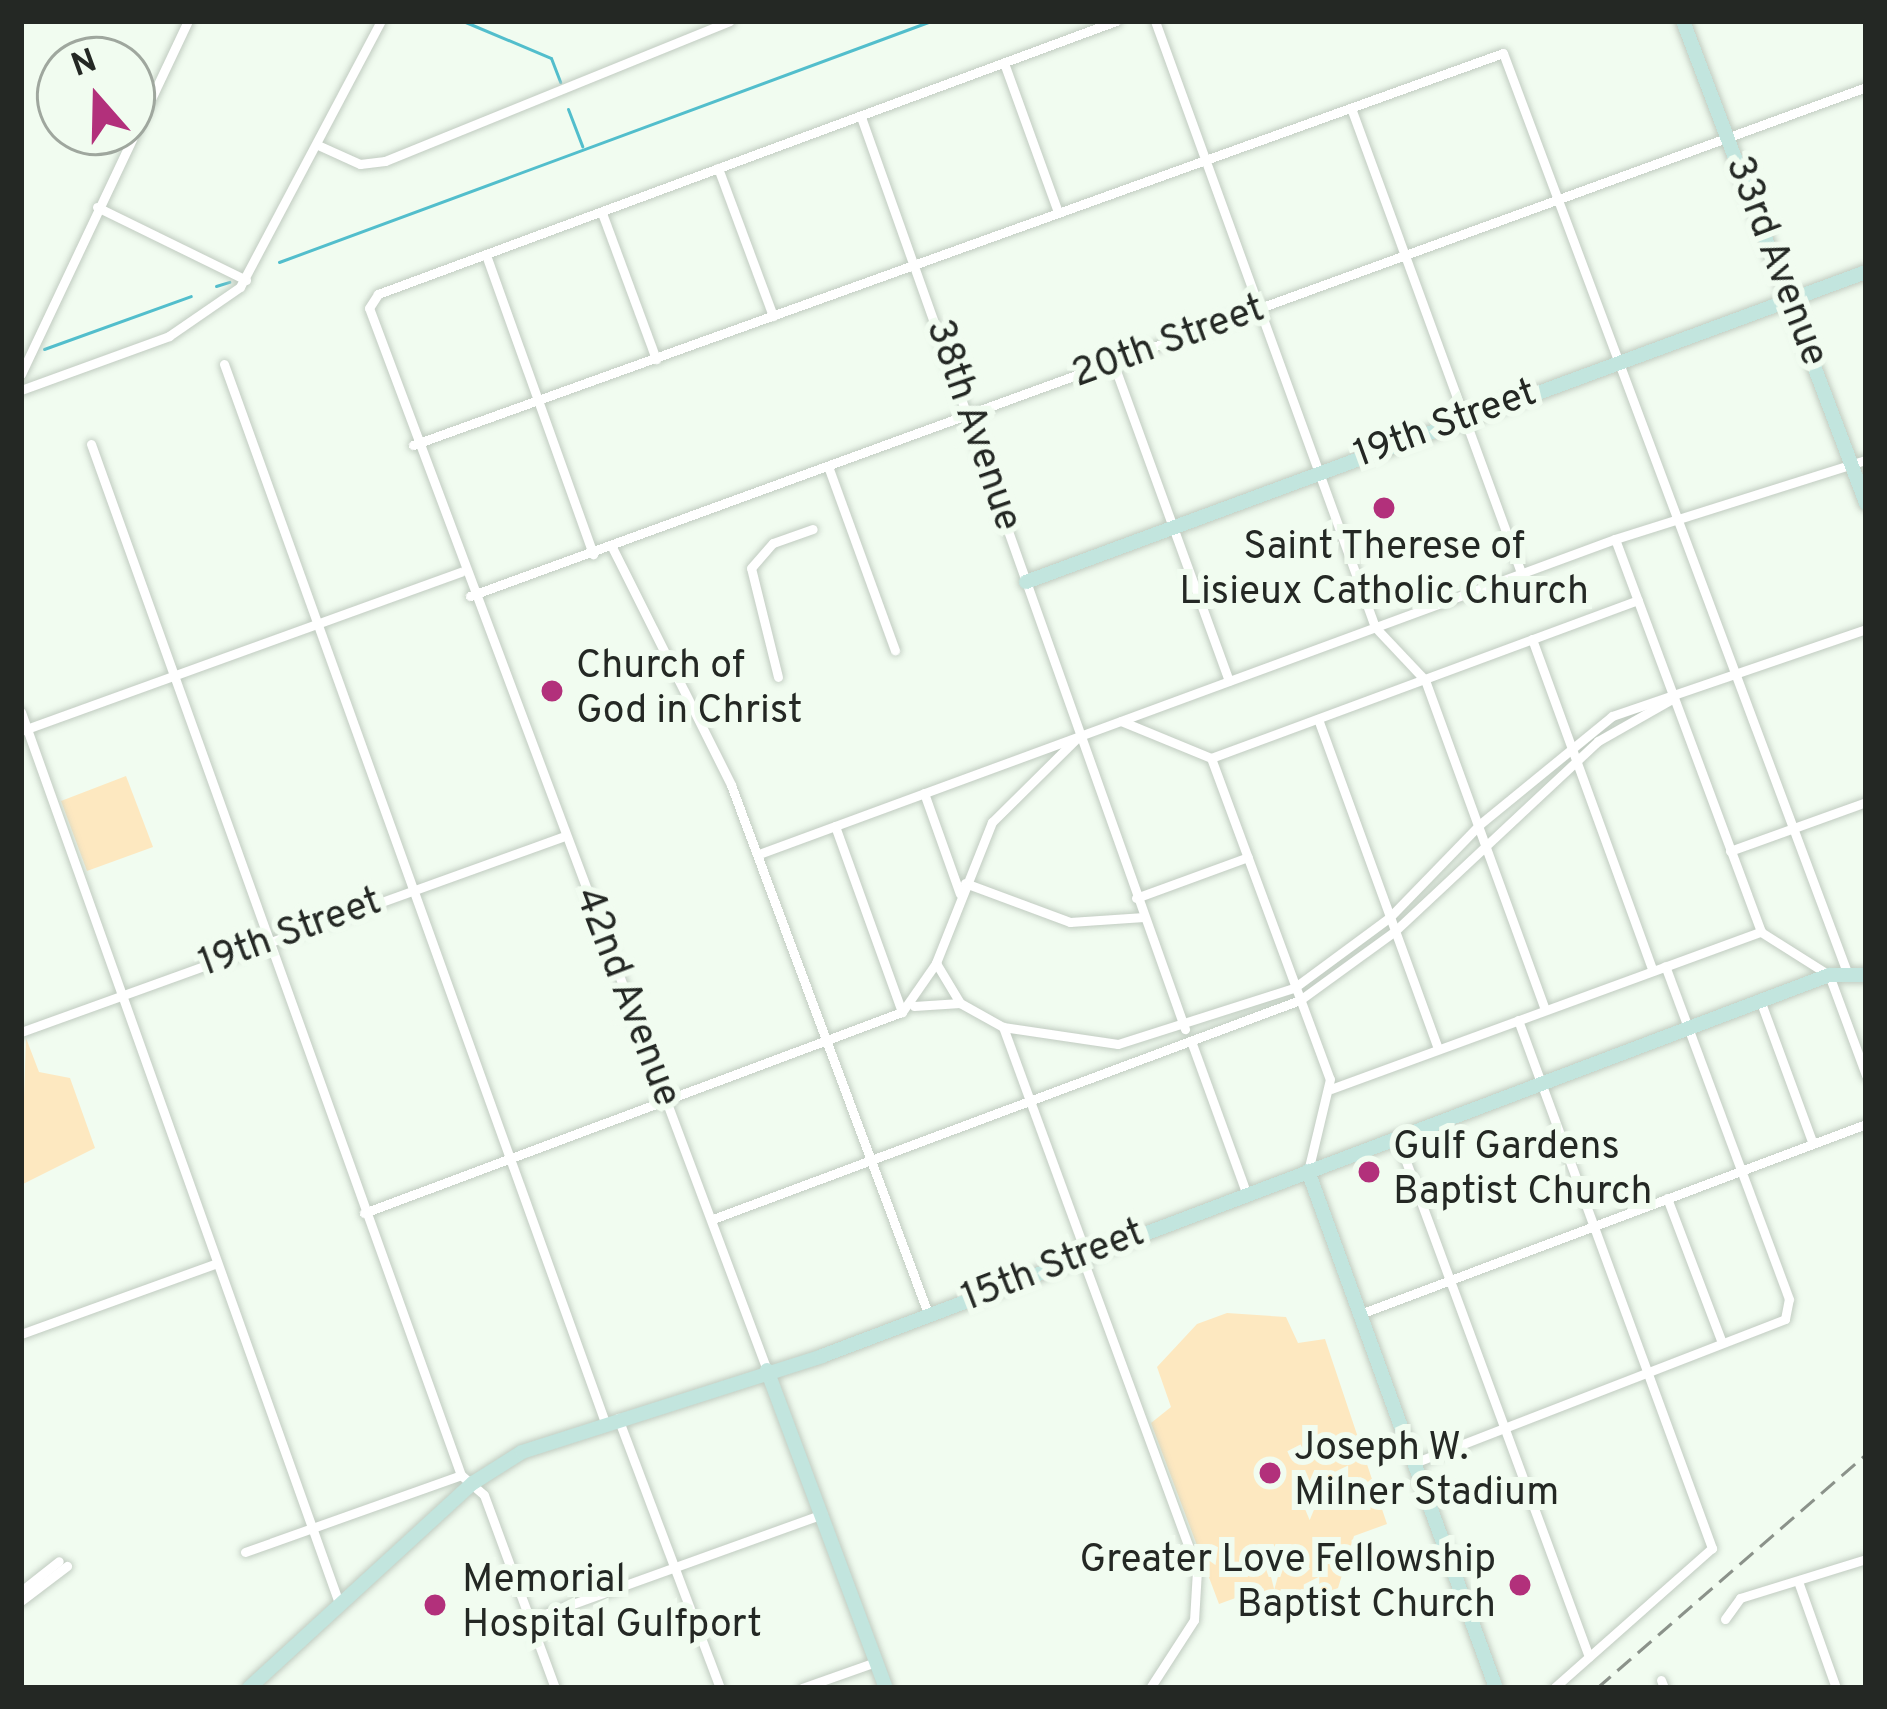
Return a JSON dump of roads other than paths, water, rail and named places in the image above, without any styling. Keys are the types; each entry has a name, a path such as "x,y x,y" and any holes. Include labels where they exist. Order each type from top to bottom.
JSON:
{"street":[{"path":"21,374 188,21"},
{"path":"21,390 169,336 246,280 320,146 381,21"},
{"path":"320,146 360,164 385,161 730,21"},
{"path":"593,554 486,255 1116,21"},
{"path":"1155,21 1375,627 1425,680 1545,1010"},
{"name":"33rd Avenue","path":"1683,21 1789,299 1859,462 1866,502"},
{"path":"413,445 1503,52 1849,978"},
{"path":"1004,63 1058,212"},
{"name":"20th Street","path":"470,596 970,418 1866,87"},
{"path":"1351,108 1521,573"},
{"name":"38th Avenue","path":"861,117 970,418 1077,738 1185,1029"},
{"path":"718,168 773,316"},
{"path":"97,207 246,280"},
{"path":"602,213 656,359"},
{"name":"42nd Avenue","path":"486,255 378,294 368,308 413,445 713,1219 886,1688"},
{"name":"19th Street","path":"1026,582 1866,272"},
{"path":"224,364 508,1157 720,1688"},
{"path":"1114,365 1229,681"},
{"path":"91,444 364,1213 467,1479 531,1619 555,1688"},
{"path":"759,854 1615,539 1859,462"},
{"path":"829,469 896,650"},
{"path":"778,676 751,568 773,543 813,530"},
{"path":"1615,539 1760,932 1829,975 1866,1075"},
{"path":"612,548 759,854 929,1316"},
{"path":"24,730 461,572"},
{"path":"1121,721 1211,758 1638,600"},
{"path":"936,963 960,1003 1003,1027 1081,1046 1185,1029 1294,988 1390,917 1479,825 1612,716 1866,629"},
{"path":"1414,1463 1785,1319 1789,1299 1687,1027 1577,763 1532,639"},
{"path":"713,1219 1300,1000 1395,931 1484,840 1577,763 1675,698"},
{"path":"21,712 340,1606"},
{"path":"1318,719 1438,1049"},
{"path":"914,1006 936,963 962,888 1004,804 1077,738"},
{"path":"1211,758 1331,1089 1308,1171 1356,1316 1496,1688"},
{"path":"924,794 962,888"},
{"path":"1730,851 1866,802"},
{"path":"835,826 902,1012"},
{"name":"19th Street","path":"21,1033 562,837"},
{"path":"1136,898 1247,857"},
{"path":"962,888 1070,922 1144,917"},
{"path":"1331,1089 1760,932"},
{"name":"15th Street","path":"245,1552 467,1479 612,1419 929,1316 1829,975 1866,976"},
{"path":"1760,1000 1813,1144"},
{"path":"364,1213 914,1006 960,1003"},
{"path":"1518,1020 1650,1371 1711,1551 1554,1688"},
{"path":"1003,1027 1197,1570 1195,1619 1157,1662 1150,1688"},
{"path":"1129,1064 1185,1029"},
{"path":"1191,1041 1247,1195"},
{"path":"1356,1316 1866,1124"},
{"path":"1397,1137 1589,1657"},
{"path":"1667,1198 1722,1343"},
{"path":"21,1334 218,1263"},
{"path":"249,1688 340,1606 467,1479"},
{"path":"531,1619 823,1514"},
{"path":"1725,1618 1731,1603 1866,1559"},
{"path":"21,1591 63,1564 21,1601"},
{"path":"1798,1584 1836,1688"},
{"path":"802,1688 876,1662"}],"waterway":[{"path":"463,21 551,58 560,82"},
{"path":"279,262 931,21"},
{"path":"568,109 582,146"},
{"path":"216,286 229,282"},
{"path":"44,349 191,296"}],"railway":[{"path":"1597,1688 1866,1454"}],"place":[{"name":"Saint Therese of Lisieux Catholic Church","path":"1384,508"},
{"name":"Church of God in Christ","path":"552,691"},
{"name":"Gulf Gardens Baptist Church","path":"1369,1172"},
{"name":"Joseph W. Milner Stadium","path":"1270,1473"},
{"name":"Greater Love Fellowship Baptist Church","path":"1520,1585"},
{"name":"Memorial Hospital Gulfport","path":"435,1605"}]}
